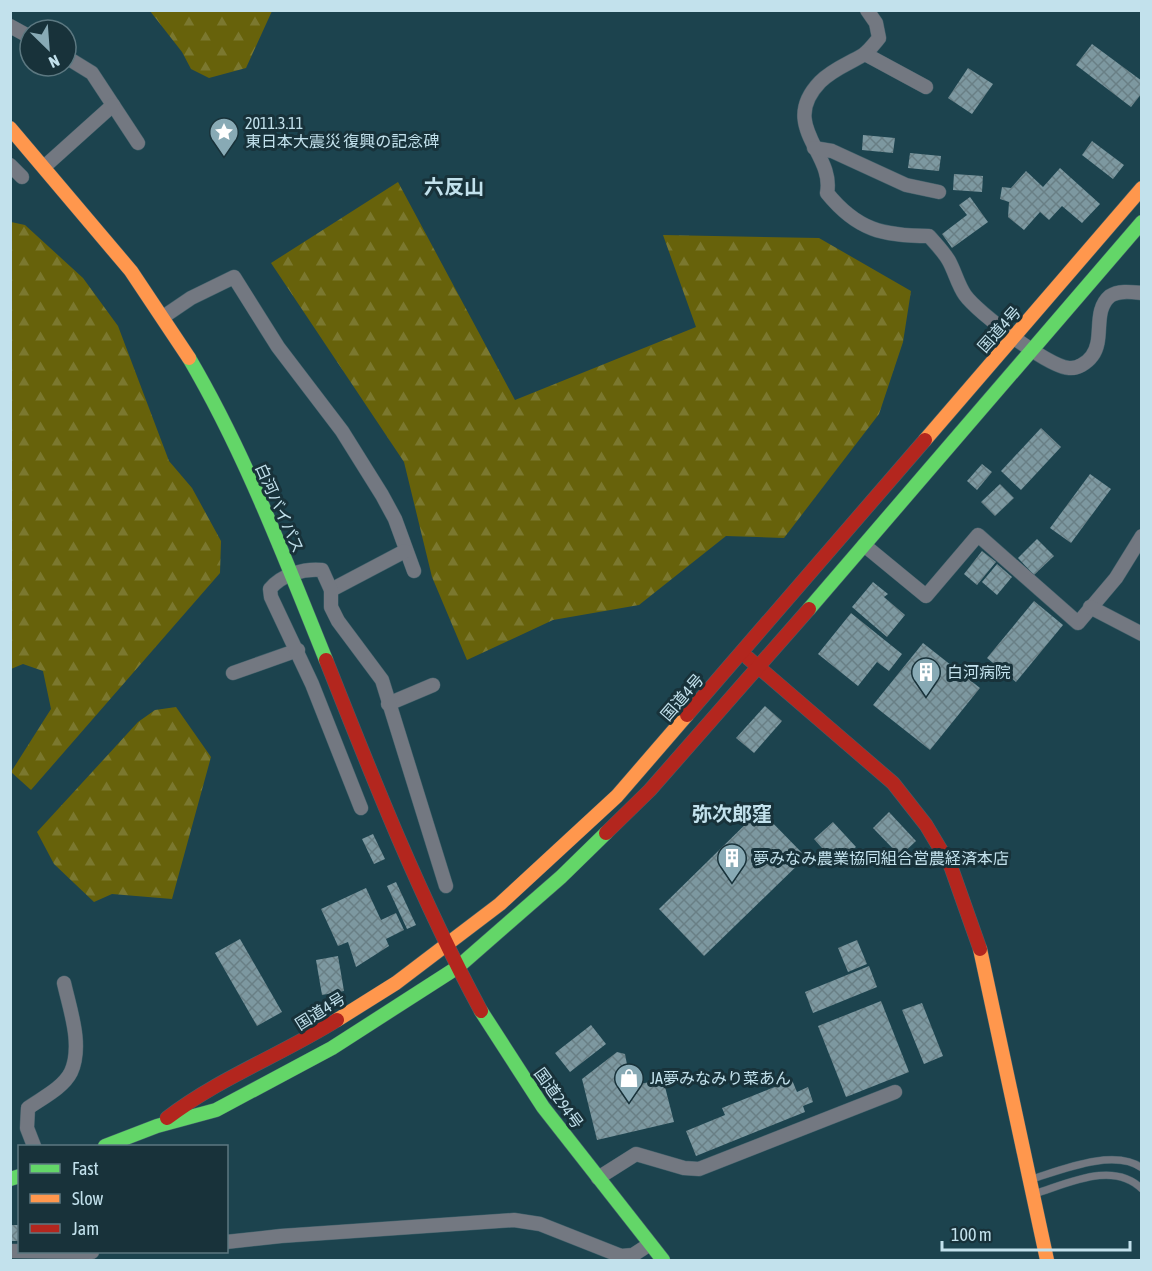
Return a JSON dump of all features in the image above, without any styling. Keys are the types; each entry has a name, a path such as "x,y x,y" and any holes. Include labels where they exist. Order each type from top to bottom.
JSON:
{"main road":[{"name":"白河バイパス","path":"10,128 106,239 163,317 191,360 217,411 291,575 396,835 447,943"},
{"name":"国道4号","path":"157,1126 200,1093 295,1046 396,983 500,904 617,796 742,654 1142,188"},
{"name":"国道4号","path":"108,1145 157,1126 216,1110 332,1048 458,967 561,877 650,790 759,668 1142,222"},
{"path":"742,654 893,783 926,825 951,867 978,940 1047,1260"},
{"name":"国道294号","path":"447,943 482,1013 531,1090 663,1260"}],"street":[{"path":"867,10 876,23 879,38 865,54 839,66 820,82 808,97 803,117 829,180 827,193 843,213 861,225 886,234 929,236 949,260 965,295 1013,338 1059,366 1070,369 1082,366 1096,349 1101,309 1111,296 1124,291 1142,293"},
{"path":"865,54 926,87"},
{"path":"78,64 92,73 138,143"},
{"path":"44,167 113,105"},
{"path":"814,148 832,151 906,185 939,192"},
{"path":"10,165 22,177"},
{"path":"163,317 191,298 234,277 278,347 342,431 386,503 414,571"},
{"path":"864,545 926,596 978,535 1078,622 1116,578 1142,536"},
{"path":"331,590 405,550"},
{"path":"361,808 298,650 270,589 275,583 308,569 322,570 331,590 332,606 338,621 382,680 446,886"},
{"path":"1090,607 1142,634"},
{"path":"233,673 298,650"},
{"path":"388,704 433,685"},
{"path":"34,1145 27,1128 28,1108 58,1087 70,1073 74,1059 75,1033 64,983"},
{"path":"598,1178 636,1154 684,1168 699,1169 895,1092"},
{"path":"228,1242 514,1220 540,1224 621,1256 633,1255 650,1244"}],"lane":[{"path":"1030,1180 1084,1163 1101,1161 1124,1162 1142,1168"},
{"path":"1033,1194 1106,1174 1134,1182 1142,1189"}],"green space":[{"path":"150,11 272,11 246,68 209,78 191,69 182,52"},
{"path":"398,182 515,400 696,327 663,235 819,238 911,291 903,342 879,414 784,538 726,536 639,605 553,620 467,660 432,577 404,462 271,263"},
{"path":"11,222 25,225 83,278 118,326 169,461 192,488 221,541 220,573 31,790 11,772 51,709 43,671 23,664 11,669"},
{"path":"176,707 211,757 172,899 112,894 94,902 54,864 37,832 138,722 155,710"}],"building":[{"path":"1092,44 1142,81 1142,93 1131,107 1076,65"},
{"path":"968,68 993,84 972,114 948,98"},
{"path":"863,135 895,138 893,153 862,150"},
{"path":"1092,141 1124,165 1113,179 1082,155"},
{"path":"910,153 941,156 939,171 908,168"},
{"path":"1060,168 1100,204 1082,223 1062,206 1049,220 1040,212 1024,230 1008,217 1009,202 1000,199 1002,187 1011,188 1026,171 1043,187"},
{"path":"954,174 983,176 982,192 953,190"},
{"path":"970,197 988,222 952,248 942,234 967,215 959,205"},
{"path":"1041,428 1061,447 1021,490 1001,471"},
{"path":"982,464 992,472 977,490 967,481"},
{"path":"1090,474 1111,489 1071,543 1050,528"},
{"path":"1000,484 1014,498 995,516 981,502"},
{"path":"1037,539 1054,556 1034,575 1018,558"},
{"path":"982,551 996,562 977,585 964,574"},
{"path":"997,564 1012,577 997,595 982,582"},
{"path":"873,582 888,594 884,597 905,615 887,637 852,607"},
{"path":"1034,601 1063,625 1016,682 987,658"},
{"path":"851,613 902,654 889,671 877,662 858,686 818,654"},
{"name":"白河病院","path":"923,643 980,688 930,750 873,705"},
{"path":"765,706 782,721 754,753 736,738"},
{"name":"夢みなみ農業協同組合営農経済本店","path":"760,810 806,857 704,956 659,909"},
{"path":"889,812 916,841 900,856 873,828"},
{"path":"833,822 856,847 837,865 814,839"},
{"path":"373,834 385,859 374,864 362,839"},
{"path":"396,882 416,925 407,929 387,886"},
{"path":"366,888 381,920 396,913 404,930 386,939 389,946 356,967 348,942 338,946 321,909"},
{"path":"240,939 282,1012 257,1026 215,953"},
{"path":"857,940 867,964 848,972 838,948"},
{"path":"338,956 344,991 322,995 316,960"},
{"path":"869,966 877,987 813,1013 805,992"},
{"path":"881,1001 909,1072 846,1097 818,1026"},
{"path":"922,1003 943,1056 924,1064 902,1010"},
{"path":"591,1025 606,1044 570,1072 555,1053"},
{"name":"JA夢みなみり菜あん","path":"617,1052 625,1054 631,1086 663,1079 674,1122 597,1140 582,1079"},
{"path":"792,1080 797,1092 808,1087 813,1102 803,1106 805,1112 696,1156 686,1131 725,1115 722,1108"},
{"path":"10,1225 18,1225 18,1241 10,1241"}],"traffic: fast":[{"path":"809,609 1142,222"},
{"path":"189,358 246,469 326,660"},
{"path":"108,1145 157,1126 216,1110 332,1048 458,967 561,877 606,833"},
{"path":"481,1011 543,1107 663,1260"},
{"path":"10,1179 18,1177"}],"traffic: slow":[{"path":"10,128 131,271 189,358"},
{"path":"925,440 1142,188"},
{"path":"337,1020 396,983 500,904 617,796 687,715"},
{"path":"980,949 1047,1260"}],"traffic: jam":[{"path":"687,715 925,440"},
{"path":"606,833 650,790 809,609"},
{"path":"748,658 893,783 926,825 951,867 980,949"},
{"path":"326,660 418,882 481,1011"},
{"path":"167,1118 208,1091 337,1020"}],"place":[{"name":"2011.3.11 東日本大震災 復興の記念碑","path":"224,158"},
{"name":"白河病院","path":"926,698"},
{"name":"夢みなみ農業協同組合営農経済本店","path":"732,884"},
{"name":"JA夢みなみり菜あん","path":"629,1104"}],"district":[{"name":"六反山","path":"454,186"},
{"name":"弥次郎窪","path":"732,813"}]}
